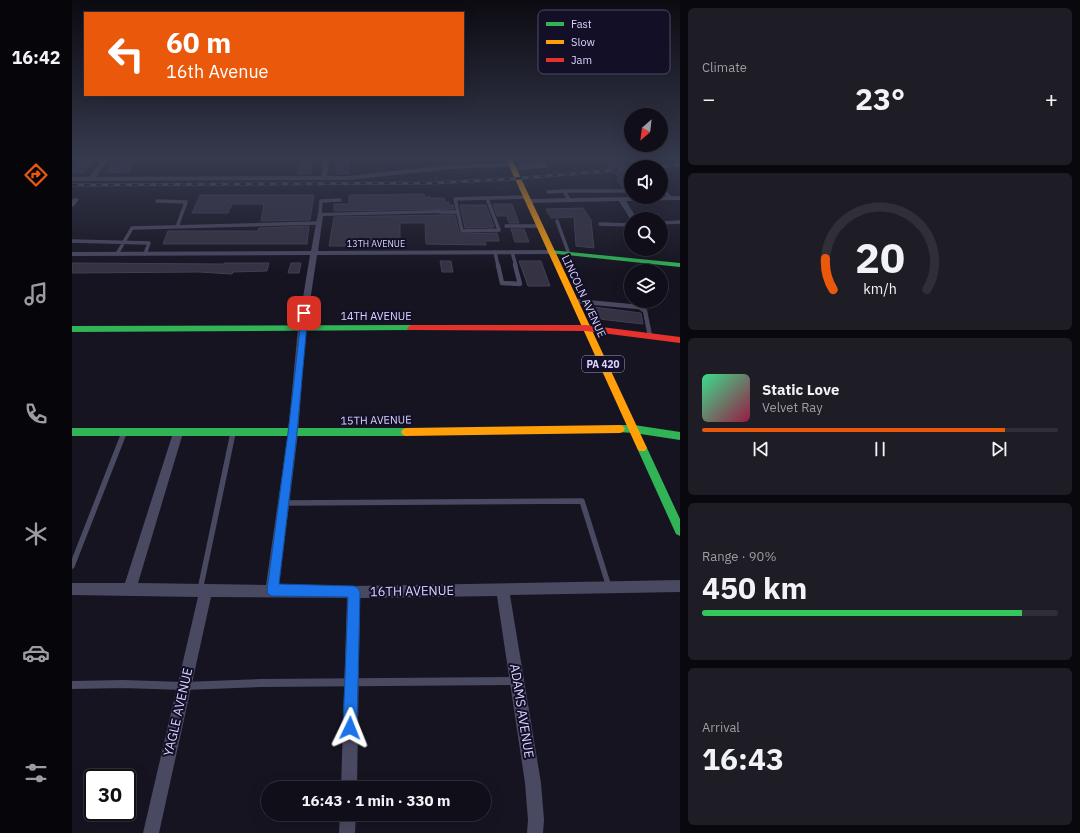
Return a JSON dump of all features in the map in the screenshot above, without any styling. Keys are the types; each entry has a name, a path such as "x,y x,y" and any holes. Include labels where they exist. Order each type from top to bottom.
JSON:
{"street":[{"name":"LINCOLN AVENUE","path":"526,196 550,252 634,429 680,532"},
{"path":"527,199 569,200 621,199 624,198"},
{"path":"668,198 680,198"},
{"path":"621,199 629,212"},
{"path":"272,590 293,433 302,328 319,218 440,212"},
{"name":"13TH AVENUE","path":"72,254 550,252 680,265"},
{"name":"14TH AVENUE","path":"72,329 586,328 680,340"},
{"name":"15TH AVENUE","path":"72,432 293,433 634,429 680,436"},
{"path":"130,589 178,433"},
{"name":"16TH AVENUE","path":"72,589 354,592 680,586"},
{"name":"ADAMS AVENUE","path":"503,590 533,783 536,820 535,833"},
{"name":"YAGLE AVENUE","path":"151,833 184,686 203,591"},
{"path":"348,781 354,592"},
{"path":"347,833 348,821"}],"lane":[{"path":"567,196 569,200"},
{"path":"487,198 499,230 462,231 455,199 487,198 527,199"},
{"path":"117,254 132,228 319,218 321,200 340,200"},
{"path":"157,201 186,202 177,226"},
{"path":"440,212 458,212"},
{"path":"557,220 569,254"},
{"path":"668,223 680,222"},
{"path":"600,224 624,225"},
{"path":"506,226 539,226"},
{"path":"72,241 125,241 149,243 145,254"},
{"path":"495,252 502,283 520,284 512,252"},
{"path":"574,301 624,306"},
{"path":"641,308 645,310 650,336"},
{"path":"72,566 124,433"},
{"path":"203,591 233,433"},
{"path":"284,503 582,501 610,588"},
{"path":"72,684 184,686 261,683 517,681"}],"building":[{"path":"200,196 314,196 310,220 261,221 264,204 232,204 228,213 192,213"},
{"path":"349,196 425,196 430,198 444,198 445,202 449,202 449,205 453,205 454,209 334,211 334,204 349,204"},
{"path":"493,204 512,204 519,223 509,223 507,216 497,216"},
{"path":"460,205 486,205 494,227 465,228"},
{"path":"583,208 591,220 594,248 576,246 574,217 551,218 546,209"},
{"path":"455,215 459,232 461,234 497,233 499,241 485,241 486,245 426,244 425,223 400,223 400,245 367,244 367,246 329,246 334,217"},
{"path":"309,226 307,244 163,244 168,231 258,231 259,228"},
{"path":"511,229 524,229 529,242 515,242"},
{"path":"440,261 451,261 453,272 442,272"},
{"path":"519,261 541,261 550,286 528,286"},
{"path":"72,263 269,263 267,271 233,272 232,274 199,272 72,273"},
{"path":"291,263 301,263 299,273 288,273"},
{"path":"593,307 641,313 643,324 599,319"}],"traffic: fast":[{"path":"550,252 680,265"},
{"path":"72,329 411,328"},
{"path":"620,429 634,429 680,436"},
{"path":"72,432 406,432"},
{"path":"642,448 680,531"}],"traffic: slow":[{"path":"526,196 642,448"},
{"path":"406,432 620,429"}],"traffic: jam":[{"path":"411,328 586,328 680,340"}],"route":[{"path":"304,313 293,433 272,590 354,592 350,728"}]}
